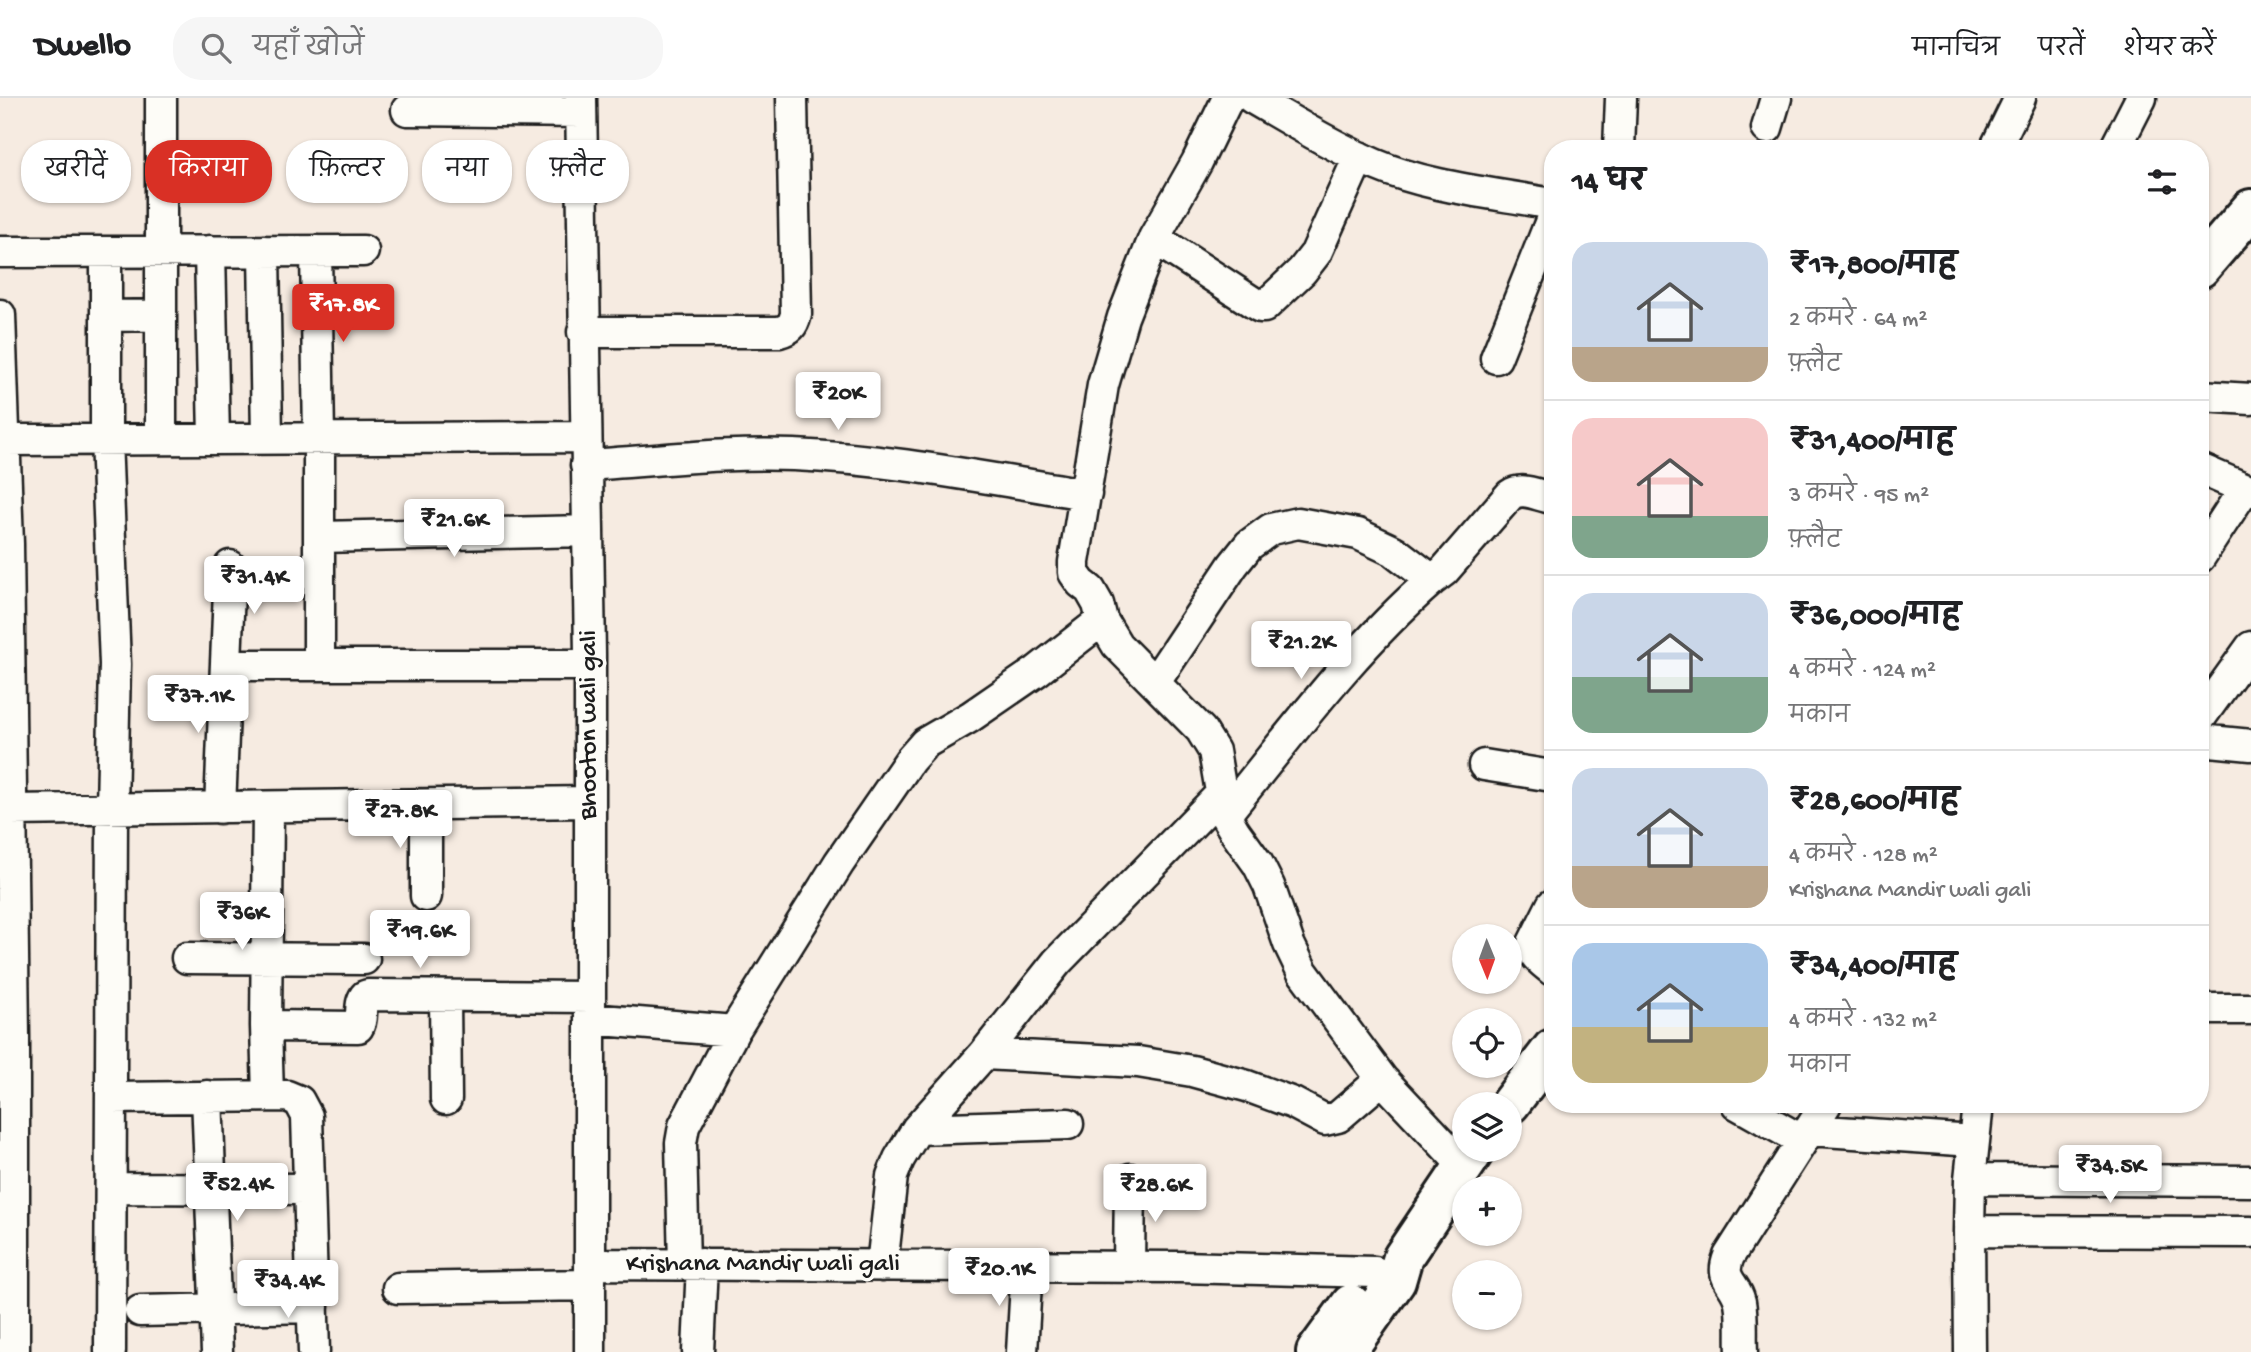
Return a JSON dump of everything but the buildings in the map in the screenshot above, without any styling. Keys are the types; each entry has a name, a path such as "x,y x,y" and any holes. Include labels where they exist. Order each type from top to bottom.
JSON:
{"main road":[{"path":"2209,257 2251,208"},
{"path":"1519,1092 1544,1059"},
{"path":"1346,1352 1391,1270 1466,1162"},
{"path":"1316,1352 1391,1270"}],"street":[{"path":"161,98 161,439"},
{"path":"583,332 779,332 789,329 796,314 792,98"},
{"path":"1228,98 1197,162 1154,238 1123,317 1103,385 1074,573 1090,590 1098,604 1102,620 1117,645 1201,730 1214,751 1223,804 1235,832 1258,864 1269,886 1289,944 1302,971 1382,1079 1452,1143"},
{"path":"1252,98 1331,144 1377,165 1436,183 1544,203"},
{"path":"1619,140 1620,98"},
{"path":"1767,128 1776,98"},
{"path":"1999,140 2020,98"},
{"path":"2120,140 2141,98"},
{"path":"407,110 581,105"},
{"name":"Bhooton wali gali","path":"581,105 590,665 590,1352"},
{"path":"1154,238 1260,307 1264,307 1302,271 1316,253 1359,157"},
{"path":"1496,358 1544,238"},
{"path":"210,251 214,439"},
{"path":"264,251 267,439"},
{"path":"316,251 319,665"},
{"path":"0,252 363,251"},
{"path":"106,252 106,439 115,664 111,809 110,1352"},
{"path":"0,315 8,544 14,1352"},
{"path":"106,316 161,315"},
{"path":"2209,397 2251,399"},
{"path":"4,440 319,438 715,457 792,454 873,460 1086,494"},
{"path":"2209,473 2248,489 2209,544"},
{"path":"882,1266 892,1176 899,1159 917,1129 984,1054 1057,962 1223,804 1354,657 1401,607 1444,571 1510,495 1516,490 1523,490 1544,496"},
{"path":"1155,682 1233,565 1249,545 1271,529 1298,523 1358,534 1394,551 1432,580"},
{"path":"320,537 587,531"},
{"path":"220,807 228,665 230,566"},
{"path":"698,1352 693,1264 681,1143 684,1126 734,1031 839,863 910,760 925,743 970,717 1037,671 1102,620"},
{"path":"2209,705 2251,647"},
{"path":"228,665 590,665"},
{"path":"2209,741 2251,745"},
{"path":"1484,765 1544,775"},
{"path":"11,810 590,802"},
{"path":"426,805 426,896"},
{"path":"268,807 268,1096"},
{"path":"1544,923 1532,949 1544,963"},
{"path":"187,958 364,959"},
{"path":"266,1026 353,1028 360,1025 361,1002 365,996 445,996 590,1008 734,1031"},
{"path":"445,996 446,1099"},
{"path":"2209,1009 2251,1009"},
{"path":"984,1054 1138,1062 1192,1071 1247,1086 1293,1103 1325,1120 1338,1117 1382,1079"},
{"path":"207,1096 217,1352"},
{"path":"112,1098 287,1096 299,1101 307,1116 314,1352"},
{"path":"1757,1113 1805,1135 1974,1141"},
{"path":"1742,1352 1740,1302 1737,1292 1725,1275 1725,1266 1820,1113"},
{"path":"1970,1352 1970,1179 1977,1113"},
{"path":"917,1129 1068,1124"},
{"path":"1129,1267 1130,1179"},
{"path":"1970,1179 2251,1181"},
{"path":"112,1188 309,1189"},
{"path":"1969,1231 2251,1232"},
{"name":"Krishana Mandir wali gali","path":"398,1288 590,1275 693,1264 1391,1270"},
{"path":"1022,1352 1027,1266"},
{"path":"139,1311 313,1307"}]}
